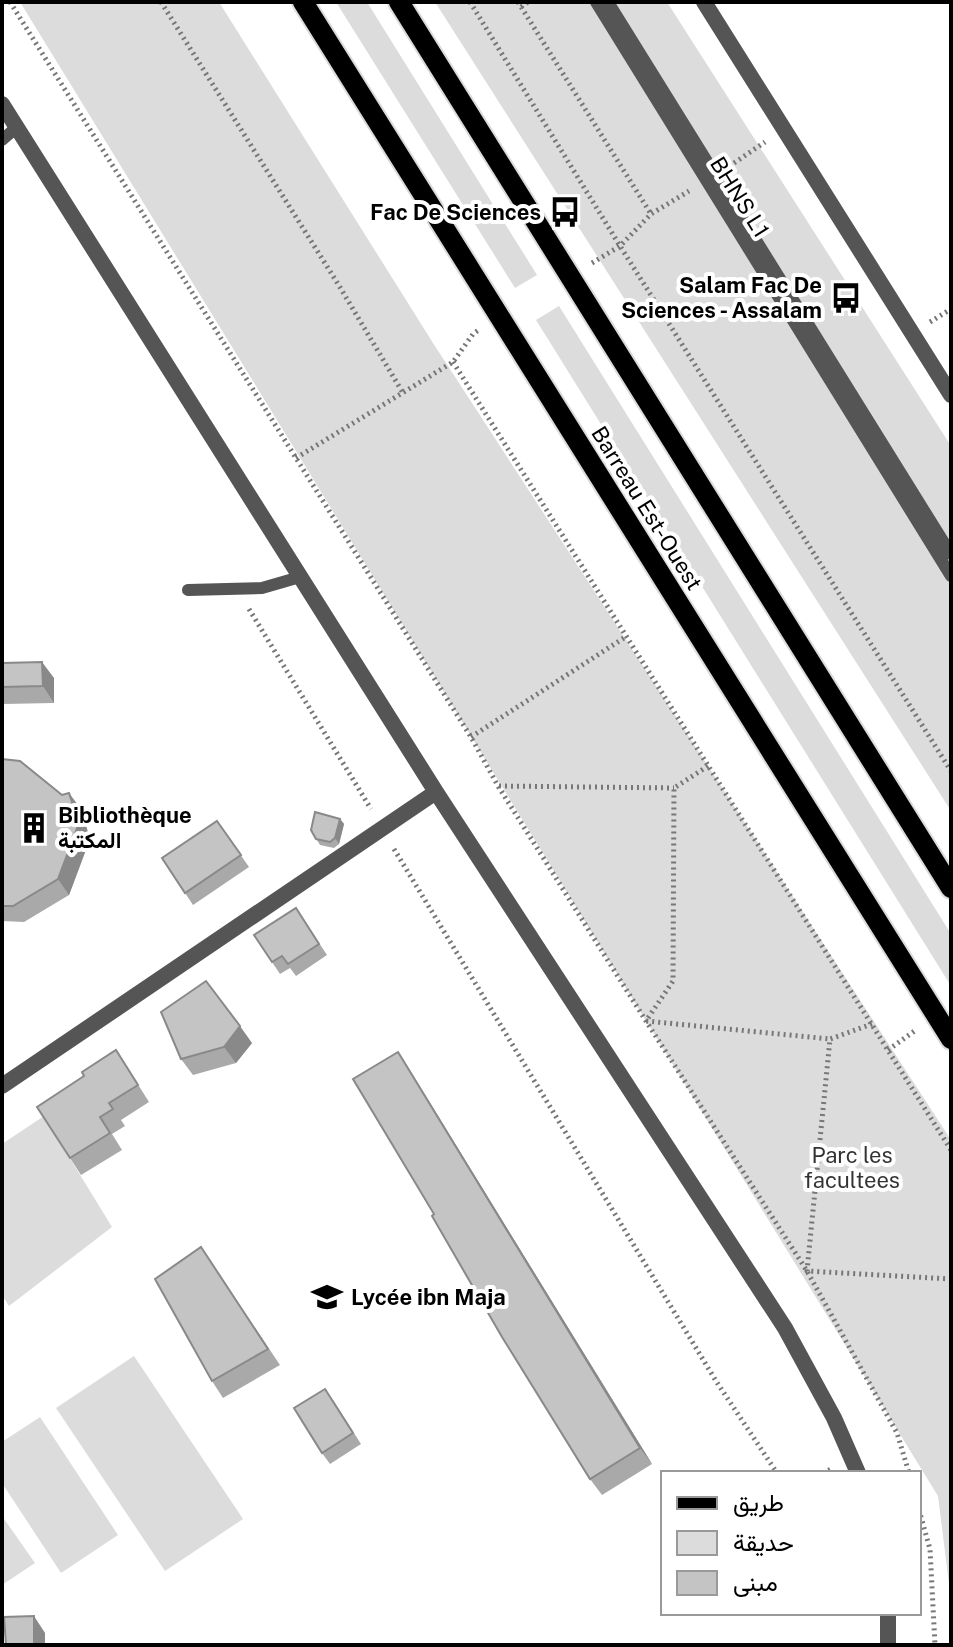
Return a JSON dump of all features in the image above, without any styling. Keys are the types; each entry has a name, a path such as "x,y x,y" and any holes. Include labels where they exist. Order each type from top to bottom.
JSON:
{"main road":[{"name":"Barreau Est-Ouest","path":"303,2 951,1039"},
{"path":"399,2 951,888"}],"street":[{"path":"704,2 951,395"},
{"path":"2,104 436,792 785,1328 834,1418 857,1471"},
{"path":"2,1086 436,792"},
{"path":"888,1615 888,1645"}],"lane":[{"name":"BHNS L1","path":"596,2 951,554"},
{"name":"BHNS L1","path":"608,2 951,576"},
{"path":"2,140 17,127"},
{"path":"188,590 262,588 300,577"}],"path":[{"path":"10,2 471,737 498,786 807,1271 897,1433 908,1471"},
{"path":"161,2 403,393"},
{"path":"470,2 951,771"},
{"path":"528,2 520,4 651,214"},
{"path":"570,276 620,246 651,214 784,130"},
{"path":"296,458 453,362 473,334 499,317"},
{"path":"453,362 951,1150"},
{"path":"246,589 248,606 371,811"},
{"path":"471,737 627,636"},
{"path":"498,786 674,788 708,766"},
{"path":"646,1021 673,981 674,788"},
{"path":"394,849 716,1381 776,1471"},
{"path":"888,1050 937,1016"},
{"path":"646,1021 830,1039 872,1024"},
{"path":"807,1271 830,1039"},
{"path":"807,1271 951,1279"},
{"path":"921,1517 930,1549 935,1645"}],"green space":[{"name":"Parc les facultees","path":"20,2 219,2 433,343 951,1140 951,1600 938,1496"},
{"path":"336,2 367,2 537,275 515,288"},
{"path":"435,2 667,2 951,446 951,811"},
{"path":"559,306 951,934 951,986 536,320"},
{"path":"44,1116 112,1227 9,1306 2,1295 2,1144"},
{"path":"134,1356 243,1519 165,1571 56,1408"},
{"path":"40,1417 118,1535 61,1573 2,1483 2,1442"},
{"path":"2,1516 35,1563 2,1585"}],"building":[{"path":"42,662 43,686 2,687 2,663"},
{"name":"Bibliothèque المكتبة","path":"2,759 20,761 62,795 69,793 79,823 58,879 13,906 2,906"},
{"path":"315,812 340,819 335,838 330,842 316,839 311,830"},
{"path":"217,821 241,855 185,893 162,858"},
{"path":"296,908 319,944 288,964 282,956 272,962 254,935"},
{"path":"206,981 240,1026 224,1047 181,1059 161,1012"},
{"path":"116,1050 138,1085 109,1103 113,1109 100,1117 110,1133 70,1158 37,1107"},
{"path":"398,1052 640,1448 590,1479 502,1337 432,1216 434,1214 353,1079"},
{"path":"201,1247 268,1349 212,1381 155,1279"},
{"path":"325,1389 353,1433 322,1453 294,1408"},
{"path":"34,1616 34,1645 6,1645 4,1617"}],"place":[{"name":"Fac De Sciences","path":"565,212"},
{"name":"Salam Fac De Sciences - Assalam","path":"846,298"},
{"name":"Bibliothèque المكتبة","path":"34,828"},
{"name":"Lycée ibn Maja","path":"327,1297"}]}
